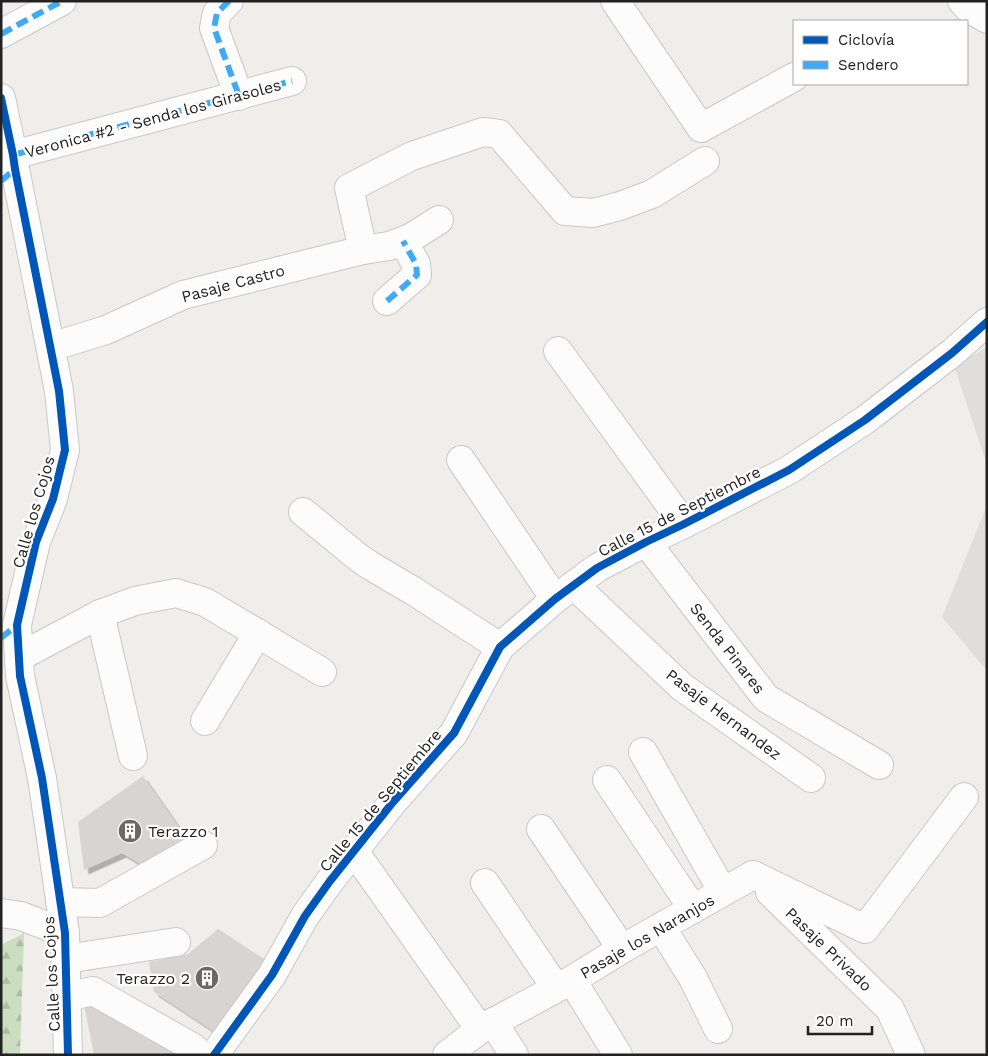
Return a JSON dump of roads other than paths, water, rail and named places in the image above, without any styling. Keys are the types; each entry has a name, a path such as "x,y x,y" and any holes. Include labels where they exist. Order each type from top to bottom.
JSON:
{"street":[{"path":"1,34 62,1"},
{"path":"229,1 217,13 214,28 239,96"},
{"path":"615,1 701,128 793,78"},
{"path":"962,1 968,8 987,19"},
{"name":"Veronica #2 - Senda los Girasoles","path":"10,168 292,81"},
{"name":"Calle los Cojos","path":"1,98 10,168 51,347 59,391 65,450 53,499 36,542 12,640 42,778 66,946 68,1055"},
{"path":"362,250 349,188 412,156 482,132 499,134 565,211 593,213 620,206 652,194 705,161"},
{"name":"Pasaje Castro","path":"51,347 106,330 183,295 362,250 389,246 412,237 438,220"},
{"path":"387,301 417,275 416,264 403,241"},
{"name":"Calle 15 de Septiembre","path":"204,1051 272,975 305,916 330,881 393,802 454,733 500,647 564,592 597,568 789,470 857,425 952,353 987,322"},
{"path":"558,351 684,524"},
{"name":"Pasaje Hernandez","path":"461,460 564,592 682,687 811,778"},
{"path":"303,512 359,558 500,647"},
{"name":"Senda Pinares","path":"646,542 766,698 880,765"},
{"path":"12,640 54,637 100,614 135,601 176,593 205,602 322,672"},
{"path":"100,614 133,756"},
{"path":"205,721 258,633"},
{"path":"643,752 723,892"},
{"path":"607,780 693,909"},
{"path":"753,875 865,929 964,797"},
{"path":"541,829 622,949"},
{"path":"60,902 100,903 203,844"},
{"path":"354,851 467,1010 486,1026 514,1055"},
{"name":"Pasaje los Naranjos","path":"447,1055 486,1026 564,984 753,875"},
{"name":"Pasaje Privado","path":"753,875 890,1009 911,1055"},
{"path":"485,883 618,1055"},
{"path":"1,913 21,916 66,946 176,942"},
{"path":"661,927 693,978 718,1029"},
{"path":"67,997 93,990 204,1051"}],"place":[{"name":"Terazzo 1","path":"130,831"},
{"name":"Terazzo 2","path":"207,978"}]}
